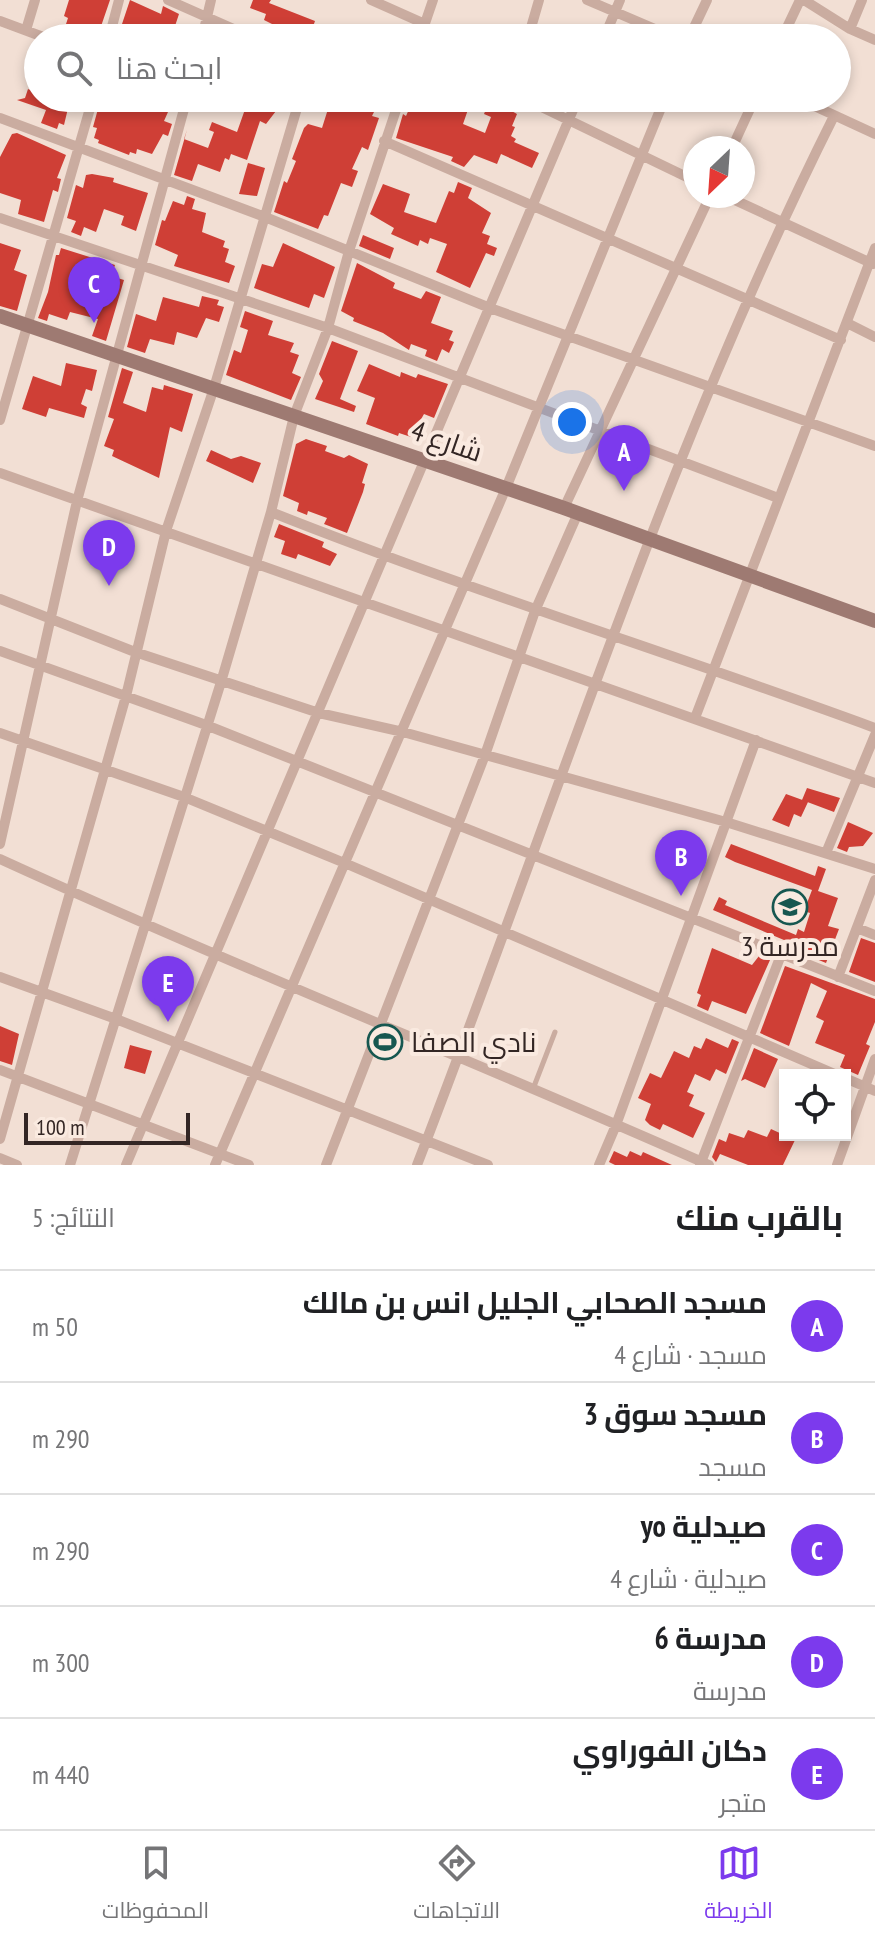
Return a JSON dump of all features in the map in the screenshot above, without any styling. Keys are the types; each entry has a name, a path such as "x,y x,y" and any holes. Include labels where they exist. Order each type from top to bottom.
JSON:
{"street":[{"path":"28,24 35,0"},
{"path":"113,24 119,0"},
{"path":"168,0 223,24"},
{"path":"205,24 211,0"},
{"path":"371,0 425,24 433,0"},
{"path":"532,24 539,0"},
{"path":"587,0 642,24"},
{"path":"610,24 620,0"},
{"path":"696,24 707,0"},
{"path":"789,24 802,0 842,24"},
{"path":"851,27 862,0"},
{"path":"0,21 24,29"},
{"path":"851,29 875,40"},
{"path":"1,415 89,112"},
{"path":"0,844 26,741 77,501 183,112"},
{"path":"0,1139 126,696 166,531 214,388 296,112"},
{"path":"70,1165 221,682 271,512 294,416 328,328 349,251 395,112"},
{"path":"554,112 683,175"},
{"path":"126,1165 462,378 572,112"},
{"path":"216,1160 403,732 659,112"},
{"path":"738,136 749,112"},
{"path":"826,112 875,134"},
{"path":"417,1165 679,460 745,301 834,116"},
{"path":"0,118 265,217 490,308 809,419 875,446"},
{"path":"384,141 745,301 841,340"},
{"path":"326,1165 485,755 600,430 704,208"},
{"path":"751,208 872,264"},
{"path":"0,218 328,328 778,498"},
{"path":"695,718 778,498 872,264 875,248"},
{"name":"شارع 4","path":"0,316 571,510 875,621"},
{"path":"847,323 875,337"},
{"path":"0,473 364,604 446,628 875,783"},
{"path":"271,512 535,611 713,669 875,728"},
{"path":"0,599 135,652 319,713 403,732 726,822 875,869"},
{"path":"0,651 206,725 875,991"},
{"path":"0,733 184,797 823,1069"},
{"path":"826,853 875,735"},
{"path":"599,1165 756,740"},
{"path":"0,859 145,925 379,1022 703,1164 781,955"},
{"path":"838,977 875,880"},
{"path":"857,928 875,935"},
{"path":"0,977 116,1019 488,1165"},
{"path":"837,1165 870,1089 875,1059"},
{"path":"0,1070 143,1125 216,1160 249,1165"},
{"path":"851,1081 870,1089"},
{"path":"0,1158 17,1165"}],"lane":[{"path":"533,1090 555,1032"}],"building":[{"path":"69,0 110,0 102,24 66,24 68,18 64,16"},
{"path":"130,0 161,14 163,6 179,14 176,24 122,24"},
{"path":"253,0 271,0 269,3 315,21 314,24 272,24 264,20 266,14 250,8"},
{"path":"45,112 67,112 64,125 59,123 57,129 41,123"},
{"path":"97,112 168,112 164,121 172,124 168,136 163,134 152,154 137,149 136,154 130,152 129,155 98,143 99,140 94,138 97,128 93,127"},
{"path":"244,112 275,112 266,124 260,121 247,160 231,154 229,160 225,158 220,172 198,164 192,181 174,175 184,139 208,148 214,132 209,130 212,122 237,132"},
{"path":"327,112 374,112 372,116 379,118 368,150 362,147 352,169 358,171 352,187 341,183 328,216 324,215 318,229 274,212 284,181 287,183 296,161 292,159 304,128 308,124 322,128"},
{"path":"408,112 467,112 463,124 485,133 491,117 485,112 513,112 517,114 512,126 515,127 511,136 516,139 514,142 539,153 532,168 501,154 497,164 474,155 464,167 451,161 453,157 396,138 403,114 406,116"},
{"path":"17,133 66,155 57,178 61,179 58,192 53,190 44,222 18,214 21,200 0,193 0,157 12,134"},
{"path":"248,163 265,168 257,196 239,194"},
{"path":"86,175 114,178 113,182 148,193 136,231 121,225 124,216 104,209 96,232 84,227 81,236 71,232 76,221 67,218 76,185 83,188"},
{"path":"458,182 472,188 468,198 491,213 482,233 490,236 487,244 497,248 494,256 486,253 470,288 436,272 447,244 430,238 428,244 420,240 418,246 391,234 394,228 370,214 383,184 410,194 404,212 436,223 449,191 454,193"},
{"path":"187,196 195,199 192,209 206,213 202,232 225,241 223,247 229,249 225,262 235,266 229,283 174,266 178,255 155,245 162,220 165,221 173,201 184,205"},
{"path":"363,235 394,248 390,259 359,246"},
{"path":"0,243 21,250 14,270 27,275 17,311 0,306"},
{"path":"283,243 335,267 324,298 314,294 309,308 254,288 262,264 273,267"},
{"path":"61,248 115,265 111,276 124,280 106,341 92,336 98,319 70,312 67,320 49,314 47,321 38,318 48,292 56,255 59,255"},
{"path":"357,263 395,283 393,288 421,299 426,291 441,297 431,323 453,331 449,340 454,342 449,353 442,349 437,361 425,356 427,350 411,344 409,350 383,333 353,321 354,318 341,311"},
{"path":"202,296 219,300 217,305 224,307 219,322 206,318 197,338 177,332 174,345 150,339 145,353 127,347 136,314 156,321 163,297 199,307"},
{"path":"245,311 273,321 268,335 294,343 290,352 299,355 292,373 301,377 291,400 226,375 234,350 241,353 248,330 240,327"},
{"path":"332,341 358,351 340,399 356,406 354,412 315,399 323,381 319,374"},
{"path":"66,363 97,370 92,391 86,389 81,404 87,407 84,418 49,408 46,417 22,409 33,376 61,386"},
{"path":"369,364 400,377 401,372 416,378 418,374 448,384 434,418 424,414 411,437 399,433 398,436 366,424 375,398 357,391"},
{"path":"122,368 133,372 123,403 146,412 152,387 163,390 164,385 193,394 182,432 170,427 159,478 112,456 114,450 104,446 114,419 108,417"},
{"path":"306,439 327,446 325,451 344,458 349,455 368,464 362,483 365,484 363,492 347,533 324,524 327,518 308,511 307,515 297,511 299,503 283,496 296,444"},
{"path":"211,450 231,459 241,456 261,463 253,483 206,461"},
{"path":"279,524 324,542 322,547 337,554 330,566 298,554 296,559 281,554 285,541 274,537"},
{"path":"807,788 840,798 834,812 802,800"},
{"path":"786,794 808,802 801,817 794,814 789,827 772,820"},
{"path":"848,822 873,833 863,846 849,847 847,852 837,848"},
{"path":"731,844 815,876 818,866 826,869 818,891 838,898 828,926 839,929 826,963 809,956 810,951 713,910 719,897 727,901 725,905 796,935 798,929 804,932 810,913 804,911 812,890 725,857"},
{"path":"861,938 875,943 875,982 849,972"},
{"path":"712,948 752,965 759,956 770,960 746,1014 712,1001 708,1011 697,1006 701,995 697,993"},
{"path":"785,966 875,999 875,1022 866,1044 870,1046 858,1075 851,1069 840,1067 845,1055 815,1043 824,1021 816,1017 827,991 811,983 789,1046 760,1033"},
{"path":"0,1026 19,1034 12,1065 0,1061"},
{"path":"706,1038 728,1048 732,1039 739,1042 726,1074 716,1069 710,1081 695,1074 687,1092 694,1095 689,1106 705,1113 693,1138 663,1124 660,1130 650,1125 645,1120 651,1104 638,1098 650,1073 661,1078 674,1051 689,1058 694,1046 701,1049"},
{"path":"130,1045 152,1051 145,1074 124,1068"},
{"path":"754,1048 778,1059 765,1088 745,1079 741,1081"},
{"path":"771,1129 779,1133 779,1141 795,1141 783,1165 748,1165 720,1154 716,1162 712,1157 719,1139 726,1142 729,1133 744,1138 748,1130 767,1137"},
{"path":"614,1151 627,1157 630,1151 641,1156 643,1152 672,1165 615,1165 609,1162"}],"place":[{"name":"صيدلية yo","path":"94,323"},
{"name":"مسجد الصحابي الجليل انس بن مالك","path":"624,491"},
{"name":"مدرسة 6","path":"109,586"},
{"name":"مسجد سوق 3","path":"681,896"},
{"name":"مدرسة 3","path":"790,907"},
{"name":"دكان الفوراوي","path":"168,1022"},
{"name":"نادي الصفا","path":"385,1042"}]}
